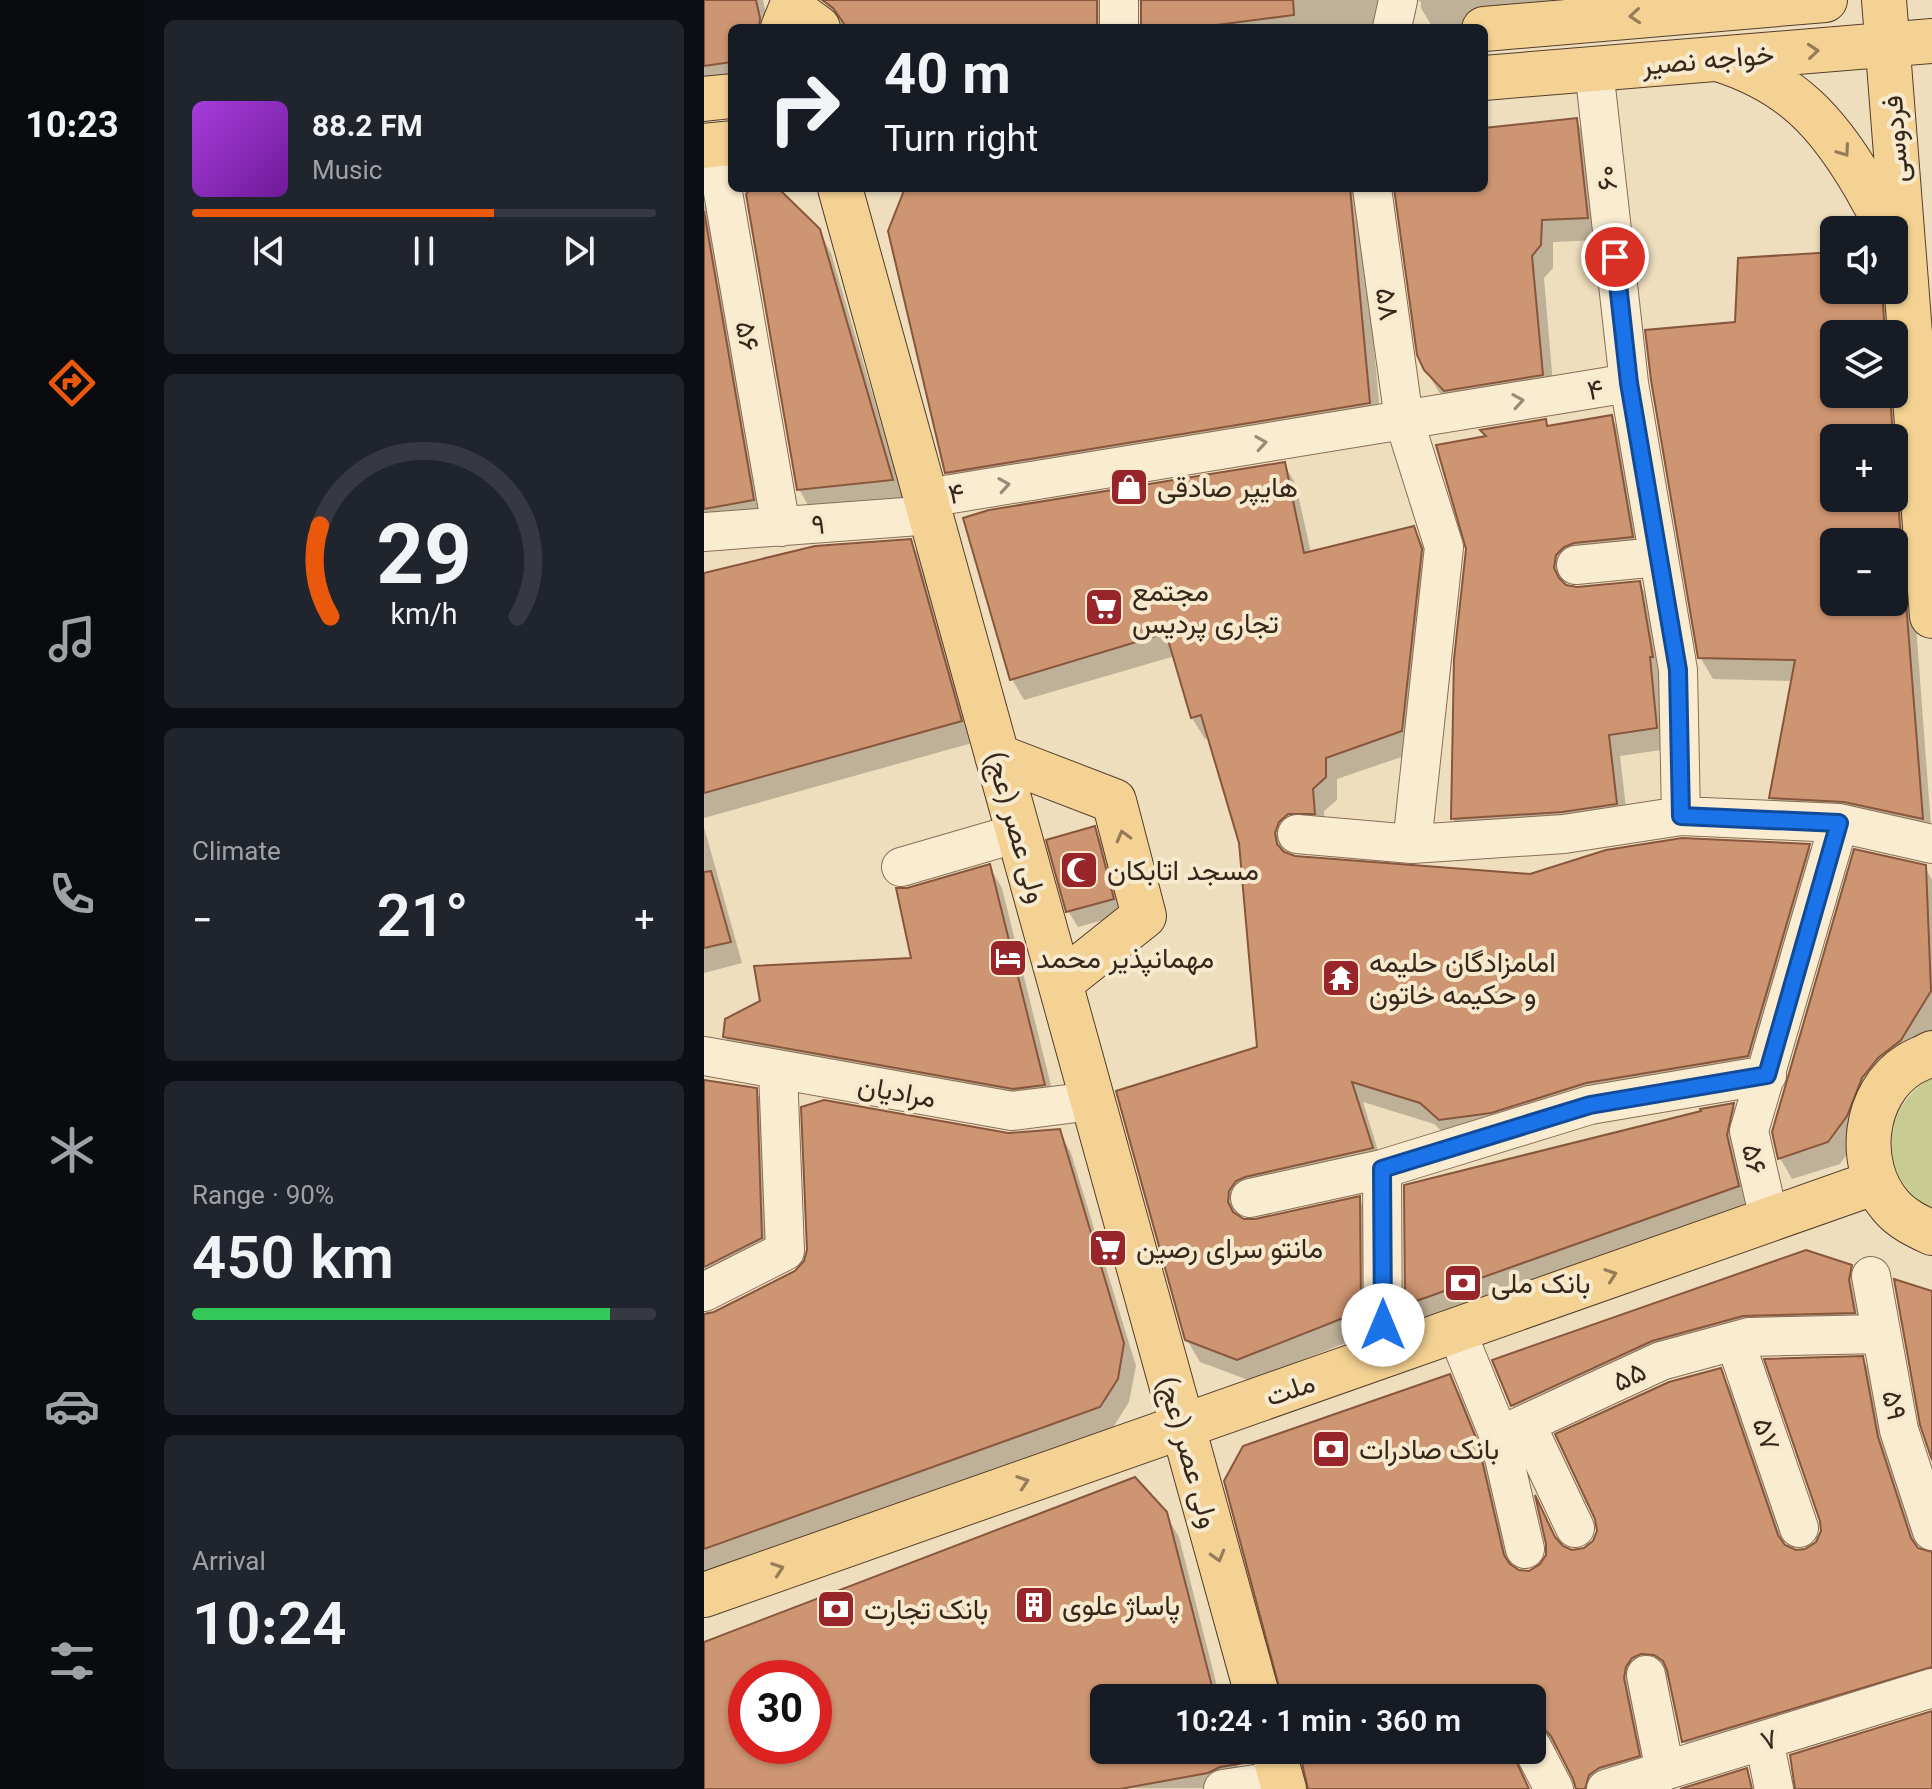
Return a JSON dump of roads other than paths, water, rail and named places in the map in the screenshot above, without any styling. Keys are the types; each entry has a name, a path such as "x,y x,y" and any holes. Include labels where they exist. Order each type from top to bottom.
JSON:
{"main road":[{"name":"خواجه نصیر","path":"1488,29 1704,6 1825,0"},
{"name":"فردوسی","path":"1884,0 1895,216"},
{"name":"خواجه نصیر","path":"1488,78 1932,41"},
{"path":"1716,59 1746,68 1800,100 1847,154 1880,216"},
{"path":"704,99 728,96"},
{"path":"831,192 854,198"},
{"name":"ولی عصر (عج)","path":"854,198 930,506 997,756 1254,1684"},
{"name":"فردوسی","path":"1908,293 1922,347 1932,616"},
{"path":"997,756 1114,801 1144,916 1060,983"},
{"path":"1932,1053 1908,1065 1885,1088 1871,1118 1868,1150 1876,1182 1890,1205 1911,1223 1932,1233"},
{"name":"ملت","path":"704,1595 1876,1182"}],"street":[{"path":"1119,0 1119,24"},
{"path":"1393,24 1398,0"},
{"name":"۶۰","path":"1594,69 1629,383"},
{"name":"۵۶","path":"717,145 781,527"},
{"name":"۵۸","path":"1373,192 1404,420 1444,547 1412,844"},
{"name":"۴","path":"930,506 1404,420 1629,383 1678,670 1681,816"},
{"name":"۹","path":"704,532 781,527 930,506"},
{"path":"1576,565 1658,557"},
{"path":"1297,834 1412,844 1564,834 1681,816 1839,823 1932,844"},
{"name":"۵۶","path":"1769,1219 1749,1131 1839,823"},
{"path":"901,867 1018,833"},
{"name":"مرادیان","path":"704,1056 1012,1111 1092,1101"},
{"path":"704,1292 785,1251 778,1071"},
{"path":"1250,1198 1382,1169 1590,1105 1767,1075"},
{"path":"1382,1169 1383,1356"},
{"name":"۵۹","path":"1871,1276 1899,1430 1932,1531"},
{"path":"1456,1330 1512,1430 1575,1528"},
{"name":"۵۵","path":"1512,1430 1661,1361 1749,1337 1880,1334"},
{"name":"۵۷","path":"1735,1341 1799,1528"},
{"path":"1512,1430 1525,1549"},
{"path":"1646,1675 1665,1771"},
{"name":"۷","path":"1606,1789 1932,1688"},
{"path":"1764,1740 1774,1789"},
{"path":"1541,1764 1554,1789"},
{"path":"1223,1789 1279,1773"}],"place":[{"name":"هایپر صادقی","path":"1129,487"},
{"name":"مجتمع تجاری پردیس","path":"1104,607"},
{"name":"مسجد اتابکان","path":"1079,870"},
{"name":"مهمانپذیر محمد","path":"1008,958"},
{"name":"امامزادگان حلیمه و حکیمه خاتون","path":"1341,978"},
{"name":"مانتو سرای رصین","path":"1108,1248"},
{"name":"بانک ملی","path":"1463,1283"},
{"name":"بانک صادرات","path":"1331,1449"},
{"name":"پاساژ علوی","path":"1034,1605"},
{"name":"بانک تجارت","path":"836,1609"}]}
